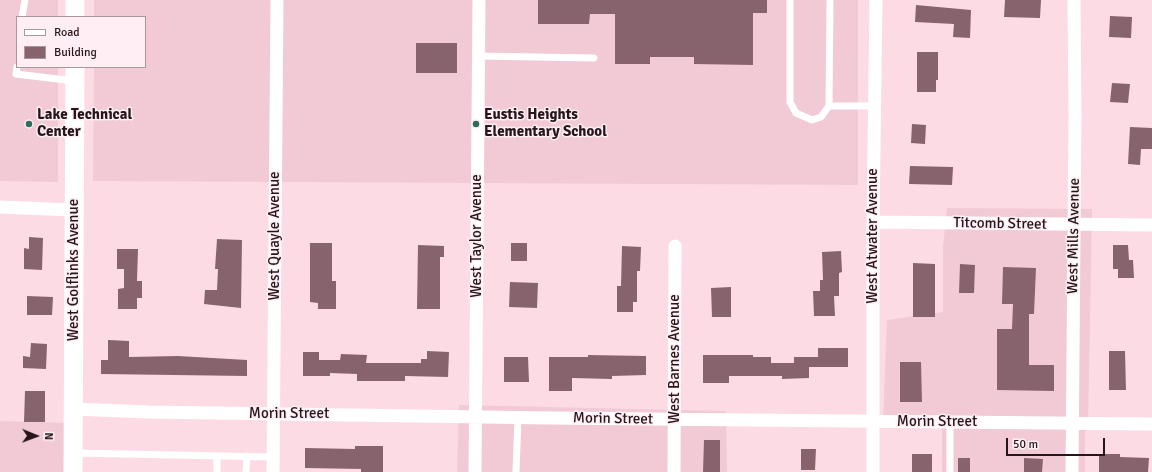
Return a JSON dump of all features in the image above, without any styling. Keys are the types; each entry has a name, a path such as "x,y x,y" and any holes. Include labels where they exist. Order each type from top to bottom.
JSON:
{"street":[{"path":"75,0 75,16"},
{"name":"West Quayle Avenue","path":"273,472 277,0"},
{"name":"West Taylor Avenue","path":"475,472 479,0"},
{"name":"West Atwater Avenue","path":"873,472 873,222 876,0"},
{"name":"West Mills Avenue","path":"1072,472 1074,0"},
{"name":"West Golflinks Avenue","path":"74,74 74,472"},
{"path":"0,207 74,210"},
{"name":"Titcomb Street","path":"873,222 1152,225"},
{"name":"West Barnes Avenue","path":"674,472 676,246"},
{"name":"Morin Street","path":"73,409 518,418 1152,424"}],"lane":[{"path":"22,16 25,0"},
{"path":"790,0 790,102 796,113 812,120 821,117 829,106 830,0"},
{"path":"478,56 594,58"},
{"path":"17,68 16,74 74,74"},
{"path":"829,106 874,106"},
{"path":"516,472 518,418"},
{"path":"950,422 950,472"},
{"path":"74,453 274,457"},
{"path":"217,456 217,472"},
{"path":"246,472 247,456"}],"shaded area":[{"name":"Lake Technical Center","path":"0,0 58,0 58,16 16,16 16,68 58,68 58,182 0,181"},
{"name":"Eustis Heights Elementary School","path":"94,0 858,0 858,185 93,181 94,68 146,68 146,16 94,16"},
{"path":"947,208 1092,209 1088,426 1085,427 1085,472 942,472 942,425 883,421 887,320 943,312 943,246"},
{"path":"459,405 726,411 727,472 457,472"},
{"path":"0,421 66,423 66,472 0,472"}],"building":[{"path":"538,0 767,0 767,13 753,13 753,65 694,64 694,57 650,57 650,64 615,64 615,14 590,14 589,24 538,24"},
{"path":"1005,0 1041,0 1040,18 1004,17"},
{"path":"916,5 971,10 970,38 953,37 954,24 915,22"},
{"path":"1110,16 1132,17 1131,38 1109,37"},
{"path":"416,43 457,43 457,73 416,73"},
{"path":"917,52 938,52 938,80 936,80 936,92 917,92"},
{"path":"1112,83 1130,84 1128,103 1110,102"},
{"path":"912,124 926,125 925,144 911,143"},
{"path":"1130,127 1152,128 1152,149 1141,149 1140,165 1128,164"},
{"path":"910,166 953,167 952,185 909,184"},
{"path":"29,237 43,238 42,270 24,269 24,248 29,249"},
{"path":"217,239 242,240 241,308 204,304 205,290 217,290 218,269 215,269"},
{"path":"310,243 332,243 332,281 336,281 336,309 318,309 318,303 310,302"},
{"path":"511,243 527,243 527,261 511,261"},
{"path":"418,245 444,246 444,257 440,257 440,309 417,309"},
{"path":"1113,245 1128,245 1129,260 1133,260 1134,278 1118,278 1118,269 1113,269"},
{"path":"622,246 641,247 640,271 637,271 637,302 633,302 633,312 617,312 617,286 621,286"},
{"path":"117,249 138,249 137,281 142,281 142,298 137,298 137,309 118,309 118,289 124,288 124,269 117,269"},
{"path":"841,251 842,272 839,273 839,296 834,296 835,316 814,316 813,291 820,291 820,280 823,280 822,252"},
{"path":"913,263 935,264 935,317 913,317"},
{"path":"960,264 975,265 974,293 959,293"},
{"path":"1003,267 1036,268 1034,314 1029,314 1029,365 1054,365 1054,391 997,390 997,329 1012,329 1013,304 1002,304"},
{"path":"510,282 538,283 537,308 509,307"},
{"path":"731,287 731,317 712,317 711,288"},
{"path":"27,296 53,297 52,315 27,315"},
{"path":"108,340 129,341 129,357 178,356 247,360 247,376 101,374 101,360 108,360"},
{"path":"31,343 47,344 46,369 23,368 23,356 30,357"},
{"path":"818,348 848,348 848,367 809,367 809,378 782,379 782,376 729,376 729,383 703,383 703,355 753,355 753,357 771,357 771,363 794,363 794,357 818,357"},
{"path":"427,351 449,352 448,377 405,376 405,381 357,381 357,374 330,373 330,376 303,376 303,352 319,352 319,360 340,360 341,354 367,355 366,363 421,363 421,359 427,359"},
{"path":"1109,351 1125,351 1126,390 1109,390"},
{"path":"588,355 646,356 646,375 612,376 612,379 572,378 572,391 549,391 549,357 588,357"},
{"path":"504,357 528,357 529,382 504,382"},
{"path":"900,362 921,362 922,402 900,402"},
{"path":"25,391 45,391 45,422 24,422"},
{"path":"704,440 720,440 720,472 703,472"},
{"path":"355,446 383,446 383,472 361,472 361,469 305,468 305,448 355,449"},
{"path":"801,449 816,449 815,470 801,470"},
{"path":"912,454 932,454 932,472 912,472"},
{"path":"1099,454 1120,454 1120,457 1149,458 1148,472 1099,472"},
{"path":"958,458 970,458 970,472 958,472"},
{"path":"1024,458 1043,459 1042,472 1024,472"}],"place":[{"name":"Lake Technical Center","path":"29,124"},
{"name":"Eustis Heights Elementary School","path":"476,124"}]}
